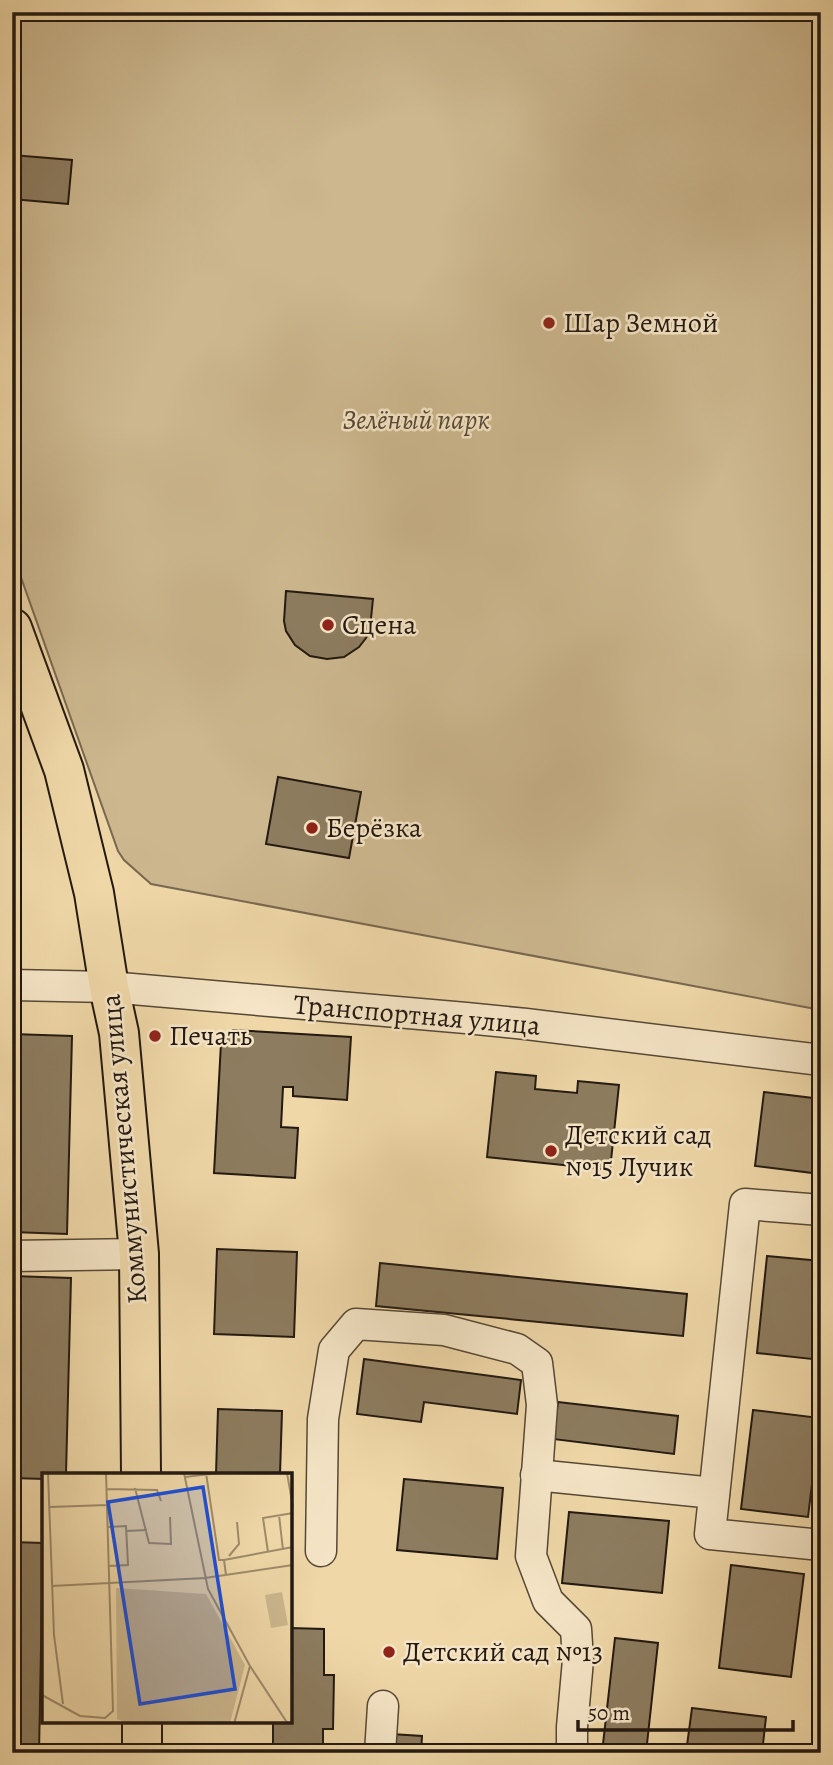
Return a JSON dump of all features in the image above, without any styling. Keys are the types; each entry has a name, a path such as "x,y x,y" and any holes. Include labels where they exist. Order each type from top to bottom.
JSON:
{"main road":[{"name":"Коммунистическая улица","path":"12,628 64,770 94,893 119,1032 139,1254 141,1473"},
{"path":"142,1723 142,1753"}],"street":[{"name":"Транспортная улица","path":"12,985 110,987 514,1023 821,1060"},
{"path":"821,1210 745,1204 710,1534 821,1545"},
{"path":"12,1256 139,1254"},
{"path":"321,1551 323,1419 334,1350 356,1324 444,1330 517,1349 537,1363 541,1405 531,1556 548,1601 576,1629 578,1660 572,1753"},
{"path":"536,1475 714,1493"},
{"path":"380,1753 383,1706"}],"green space":[{"name":"Зелёный парк","path":"12,12 821,12 821,1010 151,884 124,860 118,851 12,552"}],"building":[{"path":"12,155 72,160 68,204 12,199"},
{"name":"Сцена","path":"286,591 373,599 370,628 366,638 359,647 344,657 327,659 310,656 295,645 286,631"},
{"name":"Берёзка","path":"278,777 361,792 349,858 266,844"},
{"path":"233,1030 351,1037 347,1100 293,1096 293,1087 283,1087 281,1127 298,1128 295,1178 214,1173 221,1043 225,1035"},
{"path":"12,1034 72,1036 67,1234 12,1232"},
{"path":"496,1072 536,1076 535,1089 577,1093 578,1081 619,1085 610,1170 487,1157"},
{"path":"764,1092 821,1099 821,1174 755,1166"},
{"path":"217,1249 297,1252 294,1337 214,1334"},
{"path":"767,1256 821,1261 821,1360 757,1353"},
{"path":"380,1263 687,1294 683,1336 376,1306"},
{"path":"12,1276 71,1278 66,1473 42,1473 42,1479 12,1478"},
{"path":"364,1359 521,1380 517,1414 424,1402 421,1422 357,1414"},
{"path":"558,1402 678,1416 674,1454 553,1439"},
{"path":"218,1409 282,1411 280,1473 216,1473"},
{"path":"753,1410 820,1418 808,1517 741,1509"},
{"path":"404,1479 503,1488 497,1559 397,1550"},
{"path":"569,1512 669,1521 662,1593 562,1583"},
{"path":"12,1542 42,1543 39,1753 12,1753"},
{"path":"731,1565 804,1574 791,1677 719,1668"},
{"path":"292,1628 324,1629 324,1675 334,1675 333,1729 323,1729 323,1753 273,1753 273,1723 292,1723"},
{"path":"615,1638 658,1643 646,1753 602,1753"},
{"path":"692,1708 766,1717 762,1753 686,1753"},
{"path":"391,1734 422,1736 421,1753 389,1753"}],"place":[{"name":"Шар Земной","path":"549,323"},
{"name":"Сцена","path":"328,625"},
{"name":"Берёзка","path":"312,828"},
{"name":"Печать","path":"155,1036"},
{"name":"Детский сад №15 Лучик","path":"551,1151"},
{"name":"Детский сад №13","path":"389,1652"}]}
